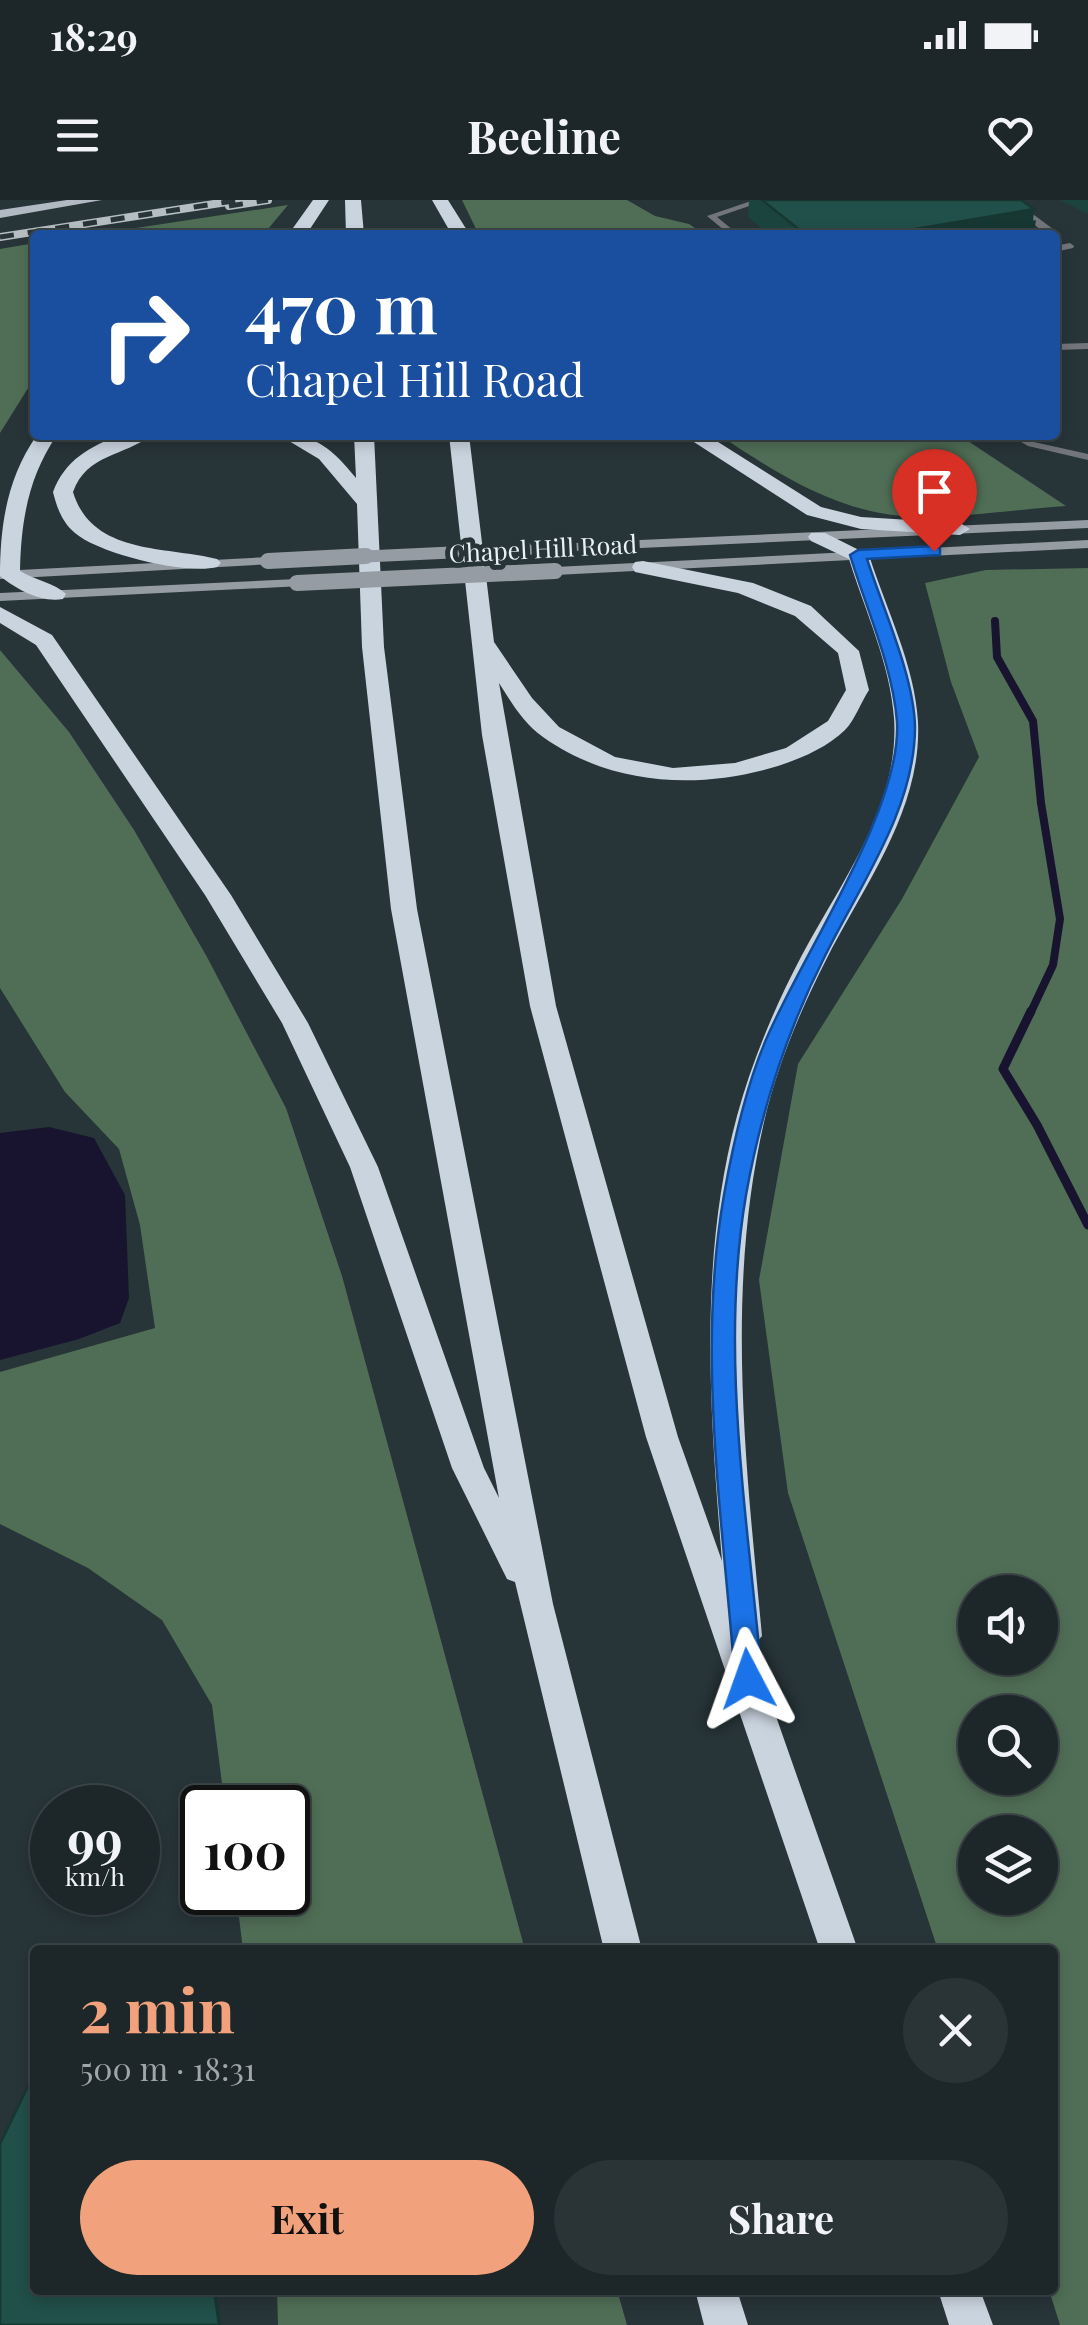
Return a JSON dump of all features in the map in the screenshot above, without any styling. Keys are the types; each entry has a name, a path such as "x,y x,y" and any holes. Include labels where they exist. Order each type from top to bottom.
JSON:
{"highway":[{"path":"300,230 321,200"},
{"path":"354,200 355,230"},
{"path":"434,206 457,230"},
{"path":"44,440 26,469 18,493 4,574 55,594"},
{"path":"128,440 102,450 74,470 63,492 68,514 102,540 210,563"},
{"path":"298,440 326,454 364,500"},
{"path":"364,440 373,647 404,909 536,1604 622,1945"},
{"path":"460,440 494,734 543,1006 662,1437 837,1945"},
{"path":"702,440 814,511 862,523 960,529"},
{"path":"748,1679 724,1367 725,1280 734,1198 750,1122 774,1044 813,959 880,834 904,756 906,724 901,693 858,555 818,536"},
{"path":"484,640 539,722 576,750 627,768 688,776 750,770 804,751 839,723 853,698 855,675 839,641 816,620 757,591 643,567"},
{"path":"0,614 44,640 218,895 295,1023 340,1114 392,1240 468,1468 536,1604"},
{"path":"717,2295 726,2325"},
{"path":"961,2295 972,2325"}],"main road":[{"path":"2,211 95,200"},
{"name":"Chapel Hill Road","path":"4,574 1088,524"},
{"name":"Chapel Hill Road","path":"0,596 1088,544"}],"street":[{"path":"1007,200 1048,230"},
{"path":"1060,239 1070,246"}],"lane":[{"path":"728,230 711,216 763,200"},
{"path":"1060,248 1070,246"},
{"path":"1060,347 1088,346"},
{"path":"1023,440 1088,457"}],"green space":[{"path":"462,200 627,200 655,216 698,230 477,230"},
{"path":"288,205 267,230 123,230"},
{"path":"30,244 30,385 0,433 0,249"},
{"path":"727,440 967,440 1066,506 940,517 902,516 852,506 806,487"},
{"path":"1088,568 1088,2325 1060,2325 1051,2295 1058,2295 1058,1945 936,1945 788,1493 759,1280 798,1064 902,899 979,757 951,682 925,583 986,570"},
{"path":"0,650 69,732 134,830 207,957 286,1108 342,1276 524,1945 242,1945 239,1915 310,1915 310,1785 222,1785 212,1705 162,1620 88,1568 0,1524 0,1372 155,1328 140,1225 119,1149 65,1092 0,988"},
{"path":"277,2295 618,2295 627,2325 278,2325"}],"shaded area":[{"path":"49,1127 94,1138 125,1195 129,1298 120,1323 79,1339 0,1360 0,1133"}],"building":[{"path":"762,200 1021,200 1034,209 909,230 800,230"},
{"path":"30,2082 30,2295 215,2295 219,2325 0,2325 0,2144"}],"waterway":[{"path":"995,621 997,657 1033,721 1041,803 1060,919 1053,965 1030,1014"},
{"path":"1031,1011 1003,1069 1037,1125 1088,1225"}],"railway":[{"path":"45,230 240,200"},
{"path":"229,206 268,200"},
{"path":"0,237 30,232"}],"route":[{"path":"748,1679 724,1367 725,1280 734,1198 750,1122 774,1044 813,959 880,834 904,756 906,724 901,693 858,555 934,551"}]}
